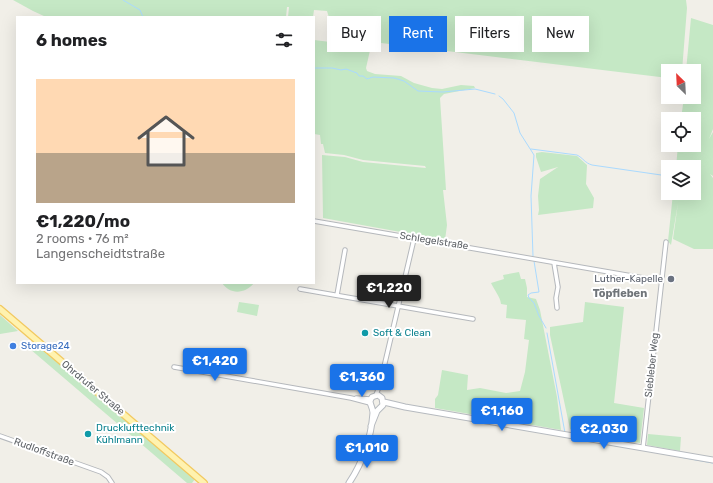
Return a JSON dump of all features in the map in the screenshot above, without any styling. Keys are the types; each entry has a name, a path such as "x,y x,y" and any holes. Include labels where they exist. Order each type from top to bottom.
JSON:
{"main road":[{"name":"Ohrdrufer Straße","path":"0,309 204,483"},
{"path":"349,483 363,455 371,426 372,405 378,396 383,404"},
{"path":"372,405 383,404 405,407 713,460"}],"street":[{"name":"Schlegelstraße","path":"315,220 414,239 426,239 661,281"},
{"path":"378,396 414,239"},
{"name":"Siebleber Weg","path":"643,448 666,242"},
{"path":"337,295 345,250"},
{"path":"554,263 558,287 556,298 557,308"},
{"path":"300,289 473,319"},
{"path":"174,367 351,398 372,405"},
{"name":"Rudloffstraße","path":"0,436 104,474 112,483"}],"green space":[{"path":"13,0 686,0 687,8 683,64 661,64 661,77 447,51 447,16 389,16 389,44 381,43 381,16 329,16 327,11 314,10 313,16 288,16 289,7 287,7 286,16 44,16"},
{"path":"691,18 713,25 713,129 709,139 713,132 713,176 710,174 713,178 713,249 694,249 673,239 678,203 671,245 668,241 672,200 701,200 701,160 677,160 677,152 701,152 701,112 682,112 683,104 701,104 701,64 687,64"},
{"path":"315,40 327,41 327,52 370,52 366,68 367,71 375,74 401,76 414,83 432,88 442,89 461,85 474,86 475,88 444,94 440,98 446,190 443,190 447,225 445,240 323,218 322,155 345,157 363,162 426,168 425,166 363,160 344,155 325,153 323,144 321,144 320,135 315,134"},
{"path":"542,152 577,156 587,165 586,184 594,198 593,208 538,215 540,179 558,167 541,172 536,153"},
{"path":"519,272 521,279 525,279 527,297 536,299 540,310 557,397 561,430 435,408 435,399 438,395 442,370 468,375 467,390 480,388 506,393 520,391 525,372 529,340 524,339 526,320 506,318 507,305 501,304 491,283 504,279 503,275"},
{"path":"223,284 253,284 250,287 238,292 229,290"},
{"path":"239,302 259,305 257,316 237,312"},
{"path":"585,302 624,307 614,403 644,408 640,443 577,433 570,429 550,335 550,327 583,322"},
{"path":"0,315 18,331 0,334"},
{"path":"30,346 43,349 195,479 192,483 187,483 30,349"},
{"path":"648,434 681,437 680,451 647,445"}],"waterway":[{"path":"123,0 140,10 143,16"},
{"path":"315,68 346,69 367,79 373,77 394,78 404,81 418,91 443,92 475,89 495,94"},
{"path":"499,96 514,113 520,133 534,155 531,196 533,256"},
{"path":"531,149 577,155 592,165 661,175"},
{"path":"534,261 539,292 528,295 534,303 546,328"},
{"path":"547,333 565,433"},
{"path":"565,436 569,438 641,450"},
{"path":"680,457 713,463"}],"place":[{"name":"Luther-Kapelle","path":"671,279"},
{"name":"Soft & Clean","path":"365,333"},
{"name":"Storage24","path":"13,346"},
{"name":"Drucklufttechnik Kühlmann","path":"88,434"}],"district":[{"name":"Töpfleben","path":"620,293"}]}
